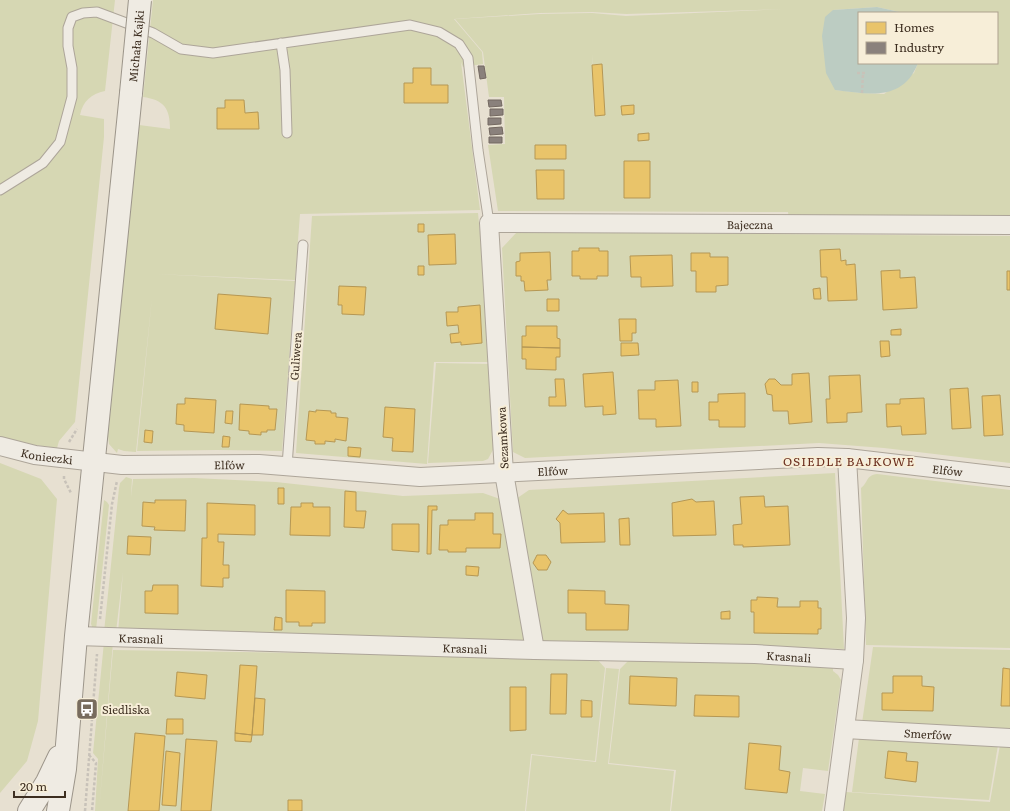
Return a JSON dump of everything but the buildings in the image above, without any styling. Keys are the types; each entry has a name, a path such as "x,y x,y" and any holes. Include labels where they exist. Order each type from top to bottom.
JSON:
{"street":[{"name":"Michała Kajki","path":"58,811 65,769 66,740 76,636 140,0"},
{"name":"Bajeczna","path":"489,223 1010,225"},
{"name":"Sezamkowa","path":"489,223 504,473 535,650"},
{"name":"Konieczki","path":"0,446 35,455 94,462"},
{"name":"Elfów","path":"94,462 128,465 228,463 287,466 420,477 818,457 847,458 1010,477"},
{"path":"834,811 854,660 856,618 847,458"},
{"name":"Krasnali","path":"76,636 535,650 762,654 854,660"},
{"name":"Smerfów","path":"845,729 1010,738"},
{"path":"29,811 47,782 66,740"}],"lane":[{"path":"0,190 43,163 60,142 72,97 72,68 68,46 68,28 72,17 83,13 97,12 153,33 181,50 213,53 410,25 439,32 459,44 468,58 478,150 489,223"},
{"path":"281,43 285,70 287,133"},
{"name":"Guliwera","path":"287,466 304,245"}],"path":[{"path":"857,73 867,73"},
{"path":"862,93 863,73"},
{"path":"67,445 81,423"},
{"path":"64,474 64,479 70,492"},
{"path":"114,496 117,481 121,476"},
{"path":"85,811 89,755 96,763 92,811"}],"green space":[{"path":"0,0 115,0 105,91 88,99 81,110 80,115 104,119 104,137 75,422 59,441 57,448 28,444 0,437"},
{"path":"153,0 1010,0 1010,220 789,219 788,212 498,211 488,145 505,144 504,97 489,97 483,52 455,19 540,14 592,13 626,16 785,9 626,14 592,12 540,13 454,19 482,52 483,64 463,67 461,62 480,210 300,214 295,280 155,274 295,281 282,451 137,451 152,297 136,452 118,449 117,453 109,444 108,436 139,125 170,129 167,110 156,100 143,97","holes":["592,64 602,64 605,115 594,116"]},
{"path":"478,213 484,274 489,362 434,362 427,464 296,453 312,216"},
{"path":"517,232 1010,236 1010,463 884,448 819,443 525,458 513,452 502,248"},
{"path":"436,363 490,364 494,448 488,459 483,461 428,463"},
{"path":"0,463 41,479 57,499 38,721 27,761 0,793"},
{"path":"835,473 844,649 747,645 541,641 516,499 529,490"},
{"path":"877,474 1010,490 1010,648 866,645 861,488 871,476"},
{"path":"126,477 132,479 131,497 133,479 194,478 276,482 403,496 483,493 500,499 525,640 118,633 123,572 116,632 104,632 119,488 120,483"},
{"path":"104,500 109,505 96,630 93,629 91,624"},
{"path":"104,642 113,642 99,811 95,811 98,759 93,753"},
{"path":"873,647 1010,650 1010,730 862,723"},
{"path":"113,650 596,658 605,668 595,761 531,754 525,811 99,811"},
{"path":"631,658 833,666 833,671 841,680 828,771 803,768 800,791 825,794 822,811 671,811 676,770 609,763 620,669"},
{"path":"606,668 619,669 608,764 674,771 670,811 526,811 532,755 596,762"},
{"path":"859,738 998,745 989,800 852,792"},
{"path":"1000,745 1010,746 1010,811 843,811 846,792 990,802"}],"shaded area":[{"path":"877,7 900,12 858,12 858,64 918,64 912,76 894,90 884,93 860,93 835,90 826,73 822,36 825,17 833,10"}],"place":[{"name":"Siedliska","path":"87,709"}],"district":[{"name":"OSIEDLE BAJKOWE","path":"849,461"}]}
